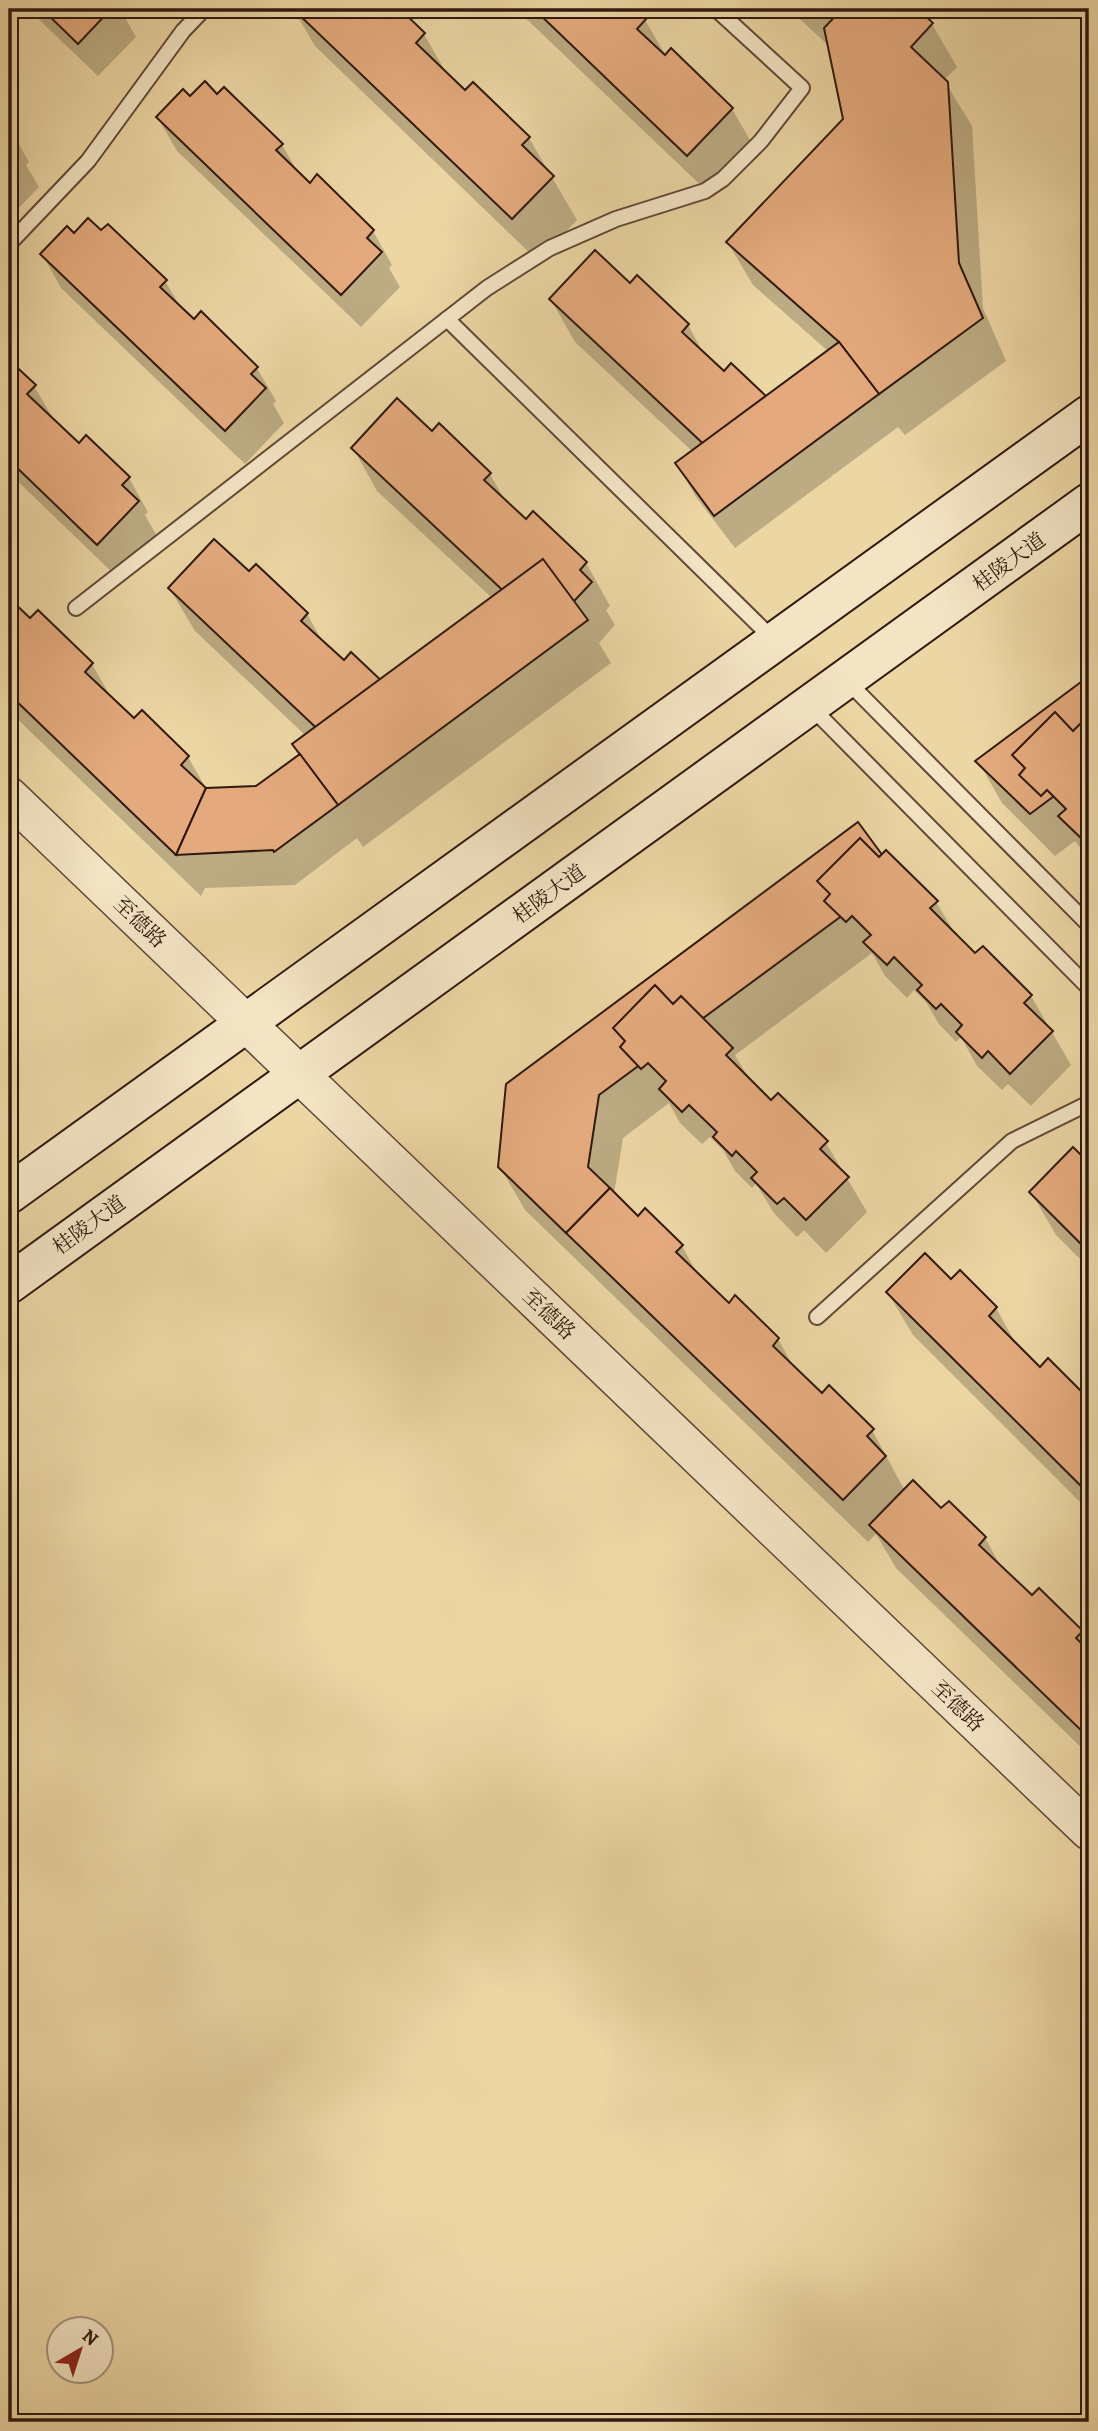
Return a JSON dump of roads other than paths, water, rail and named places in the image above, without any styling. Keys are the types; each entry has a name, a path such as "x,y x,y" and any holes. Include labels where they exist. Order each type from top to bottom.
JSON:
{"main road":[{"path":"9,1194 1089,415"},
{"name":"桂陵大道","path":"9,1283 1089,503"}],"street":[{"name":"至德路","path":"9,796 1089,1831"}],"lane":[{"path":"9,244 88,161 183,31 204,9"},
{"path":"76,608 487,288 550,248 616,219 705,191 723,179 761,141 802,88 716,9"},
{"path":"447,318 775,641"},
{"path":"846,680 1089,925"},
{"path":"810,706 1089,988"},
{"path":"817,1317 1012,1141 1089,1103"}]}
